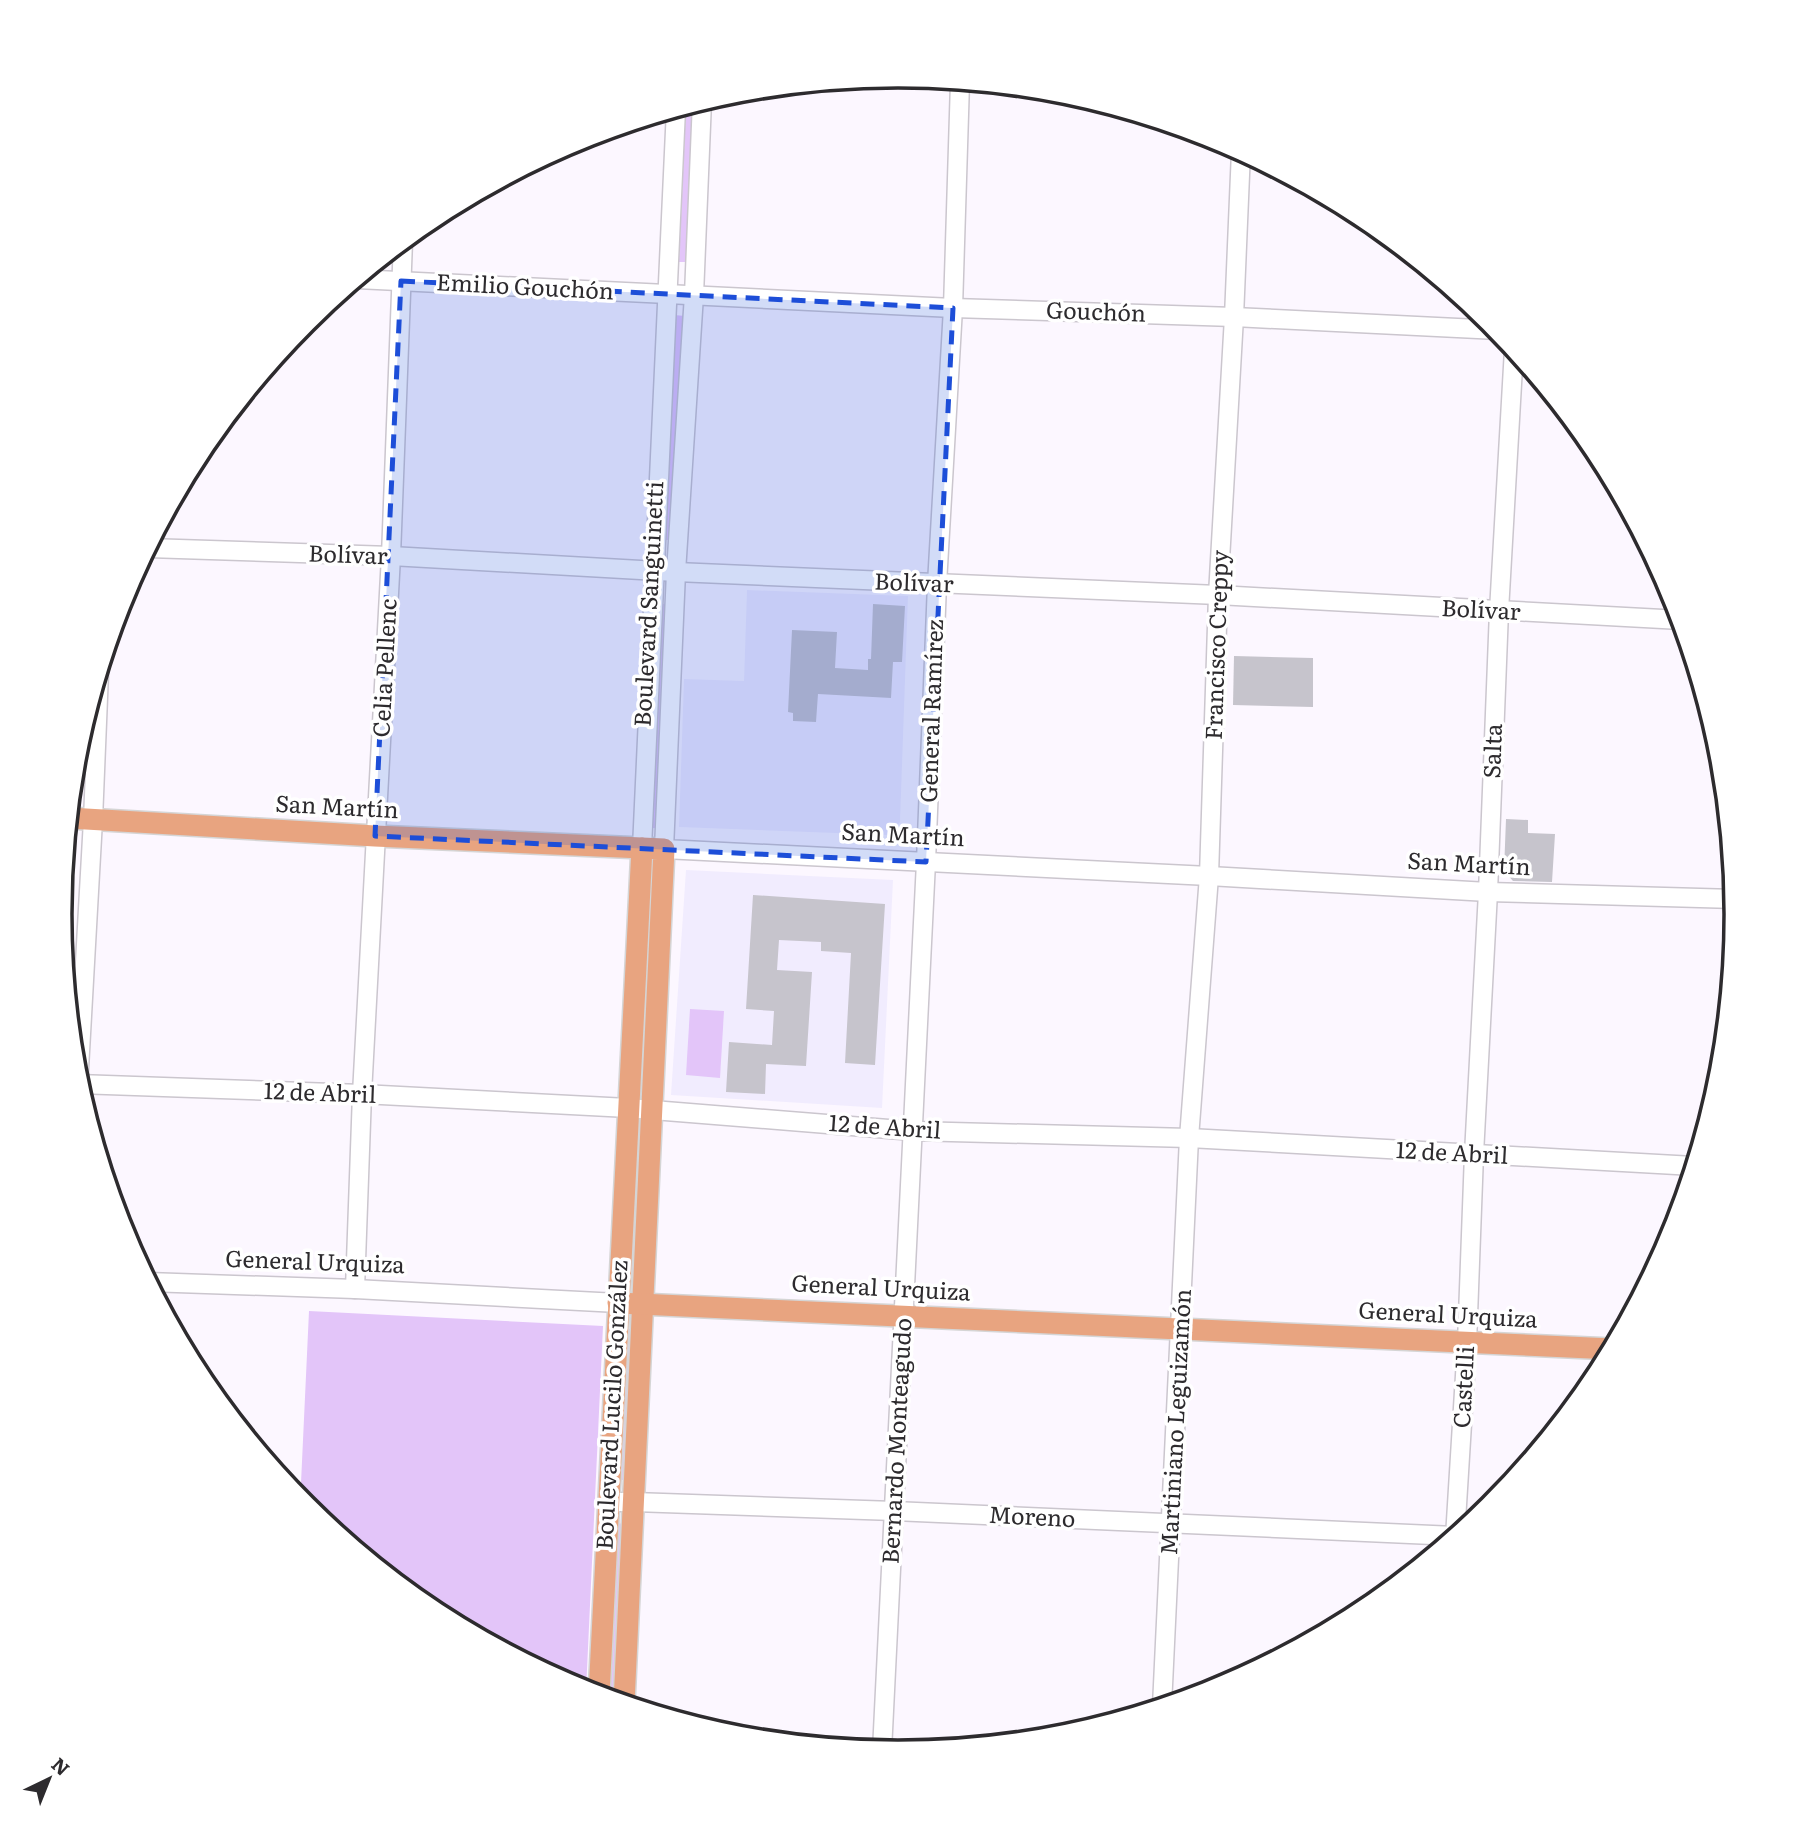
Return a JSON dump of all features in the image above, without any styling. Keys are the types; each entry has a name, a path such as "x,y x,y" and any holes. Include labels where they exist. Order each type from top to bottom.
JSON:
{"main road":[{"name":"San Martín","path":"78,819 664,849"},
{"name":"Boulevard Sanguinetti","path":"628,1108 642,848"},
{"name":"Boulevard Sanguinetti","path":"651,1110 664,849"},
{"name":"Boulevard Lucilo González","path":"600,1684 628,1108"},
{"name":"Boulevard Lucilo González","path":"624,1693 651,1110"},
{"name":"General Urquiza","path":"618,1303 1600,1349"}],"street":[{"name":"General Ramírez","path":"913,1130 937,584 953,307 960,91"},
{"name":"Boulevard Sanguinetti","path":"664,849 676,572 694,295 702,112"},
{"name":"Boulevard Sanguinetti","path":"642,848 676,119"},
{"name":"Francisco Creppy","path":"1189,1138 1209,876 1218,595 1240,163"},
{"name":"Celia Pellenc","path":"355,1289 362,1094 391,556 402,253"},
{"name":"Emilio Gouchón","path":"369,280 694,295"},
{"name":"Gouchón","path":"694,295 1481,329"},
{"name":"Salta","path":"1474,1154 1513,363"},
{"name":"Bolívar","path":"157,548 391,556 1669,619"},
{"path":"81,1033 97,711"},
{"name":"San Martín","path":"664,849 1488,892 1723,899"},
{"name":"12 de Abril","path":"90,1085 362,1094 628,1108 913,1130 1189,1138 1684,1166"},
{"name":"Bernardo Monteagudo","path":"883,1739 913,1130"},
{"name":"Martiniano Leguizamón","path":"1162,1696 1189,1138"},
{"name":"Castelli","path":"1456,1523 1467,1343 1474,1154"},
{"name":"General Urquiza","path":"159,1282 355,1289 618,1303"},
{"name":"Moreno","path":"609,1502 894,1511 1442,1535"}],"highlighted area":[{"path":"401,281 953,308 926,862 375,836"}],"shaded area":[{"path":"696,113 689,262 679,262 686,116"},
{"path":"674,315 685,316 674,540 664,540"},
{"path":"747,590 908,596 900,822 889,835 679,827 684,679 744,681"},
{"path":"659,604 669,604 659,828 649,828"},
{"path":"647,867 657,868 647,1092 636,1091"},
{"path":"686,870 893,880 882,1108 671,1095"},
{"path":"690,1009 724,1011 720,1078 686,1075"},
{"path":"635,1121 645,1122 638,1279 628,1279"},
{"path":"309,1311 603,1326 587,1679 485,1630 439,1601 395,1570 353,1535 301,1483"},
{"path":"626,1329 637,1329 629,1480 619,1480"},
{"path":"615,1523 625,1524 617,1690 608,1687"}],"building":[{"path":"873,604 905,606 902,662 893,662 891,698 818,694 816,722 793,721 793,713 788,712 792,630 837,632 835,668 868,670 868,659 871,659"},
{"path":"1234,656 1313,658 1313,707 1233,705"},
{"path":"1506,819 1528,820 1528,833 1555,834 1552,882 1513,881 1504,871"},
{"path":"753,895 885,904 875,1065 845,1063 851,953 821,951 821,942 779,940 777,970 812,972 806,1066 766,1064 765,1094 726,1092 729,1042 772,1045 774,1011 746,1009"}]}
